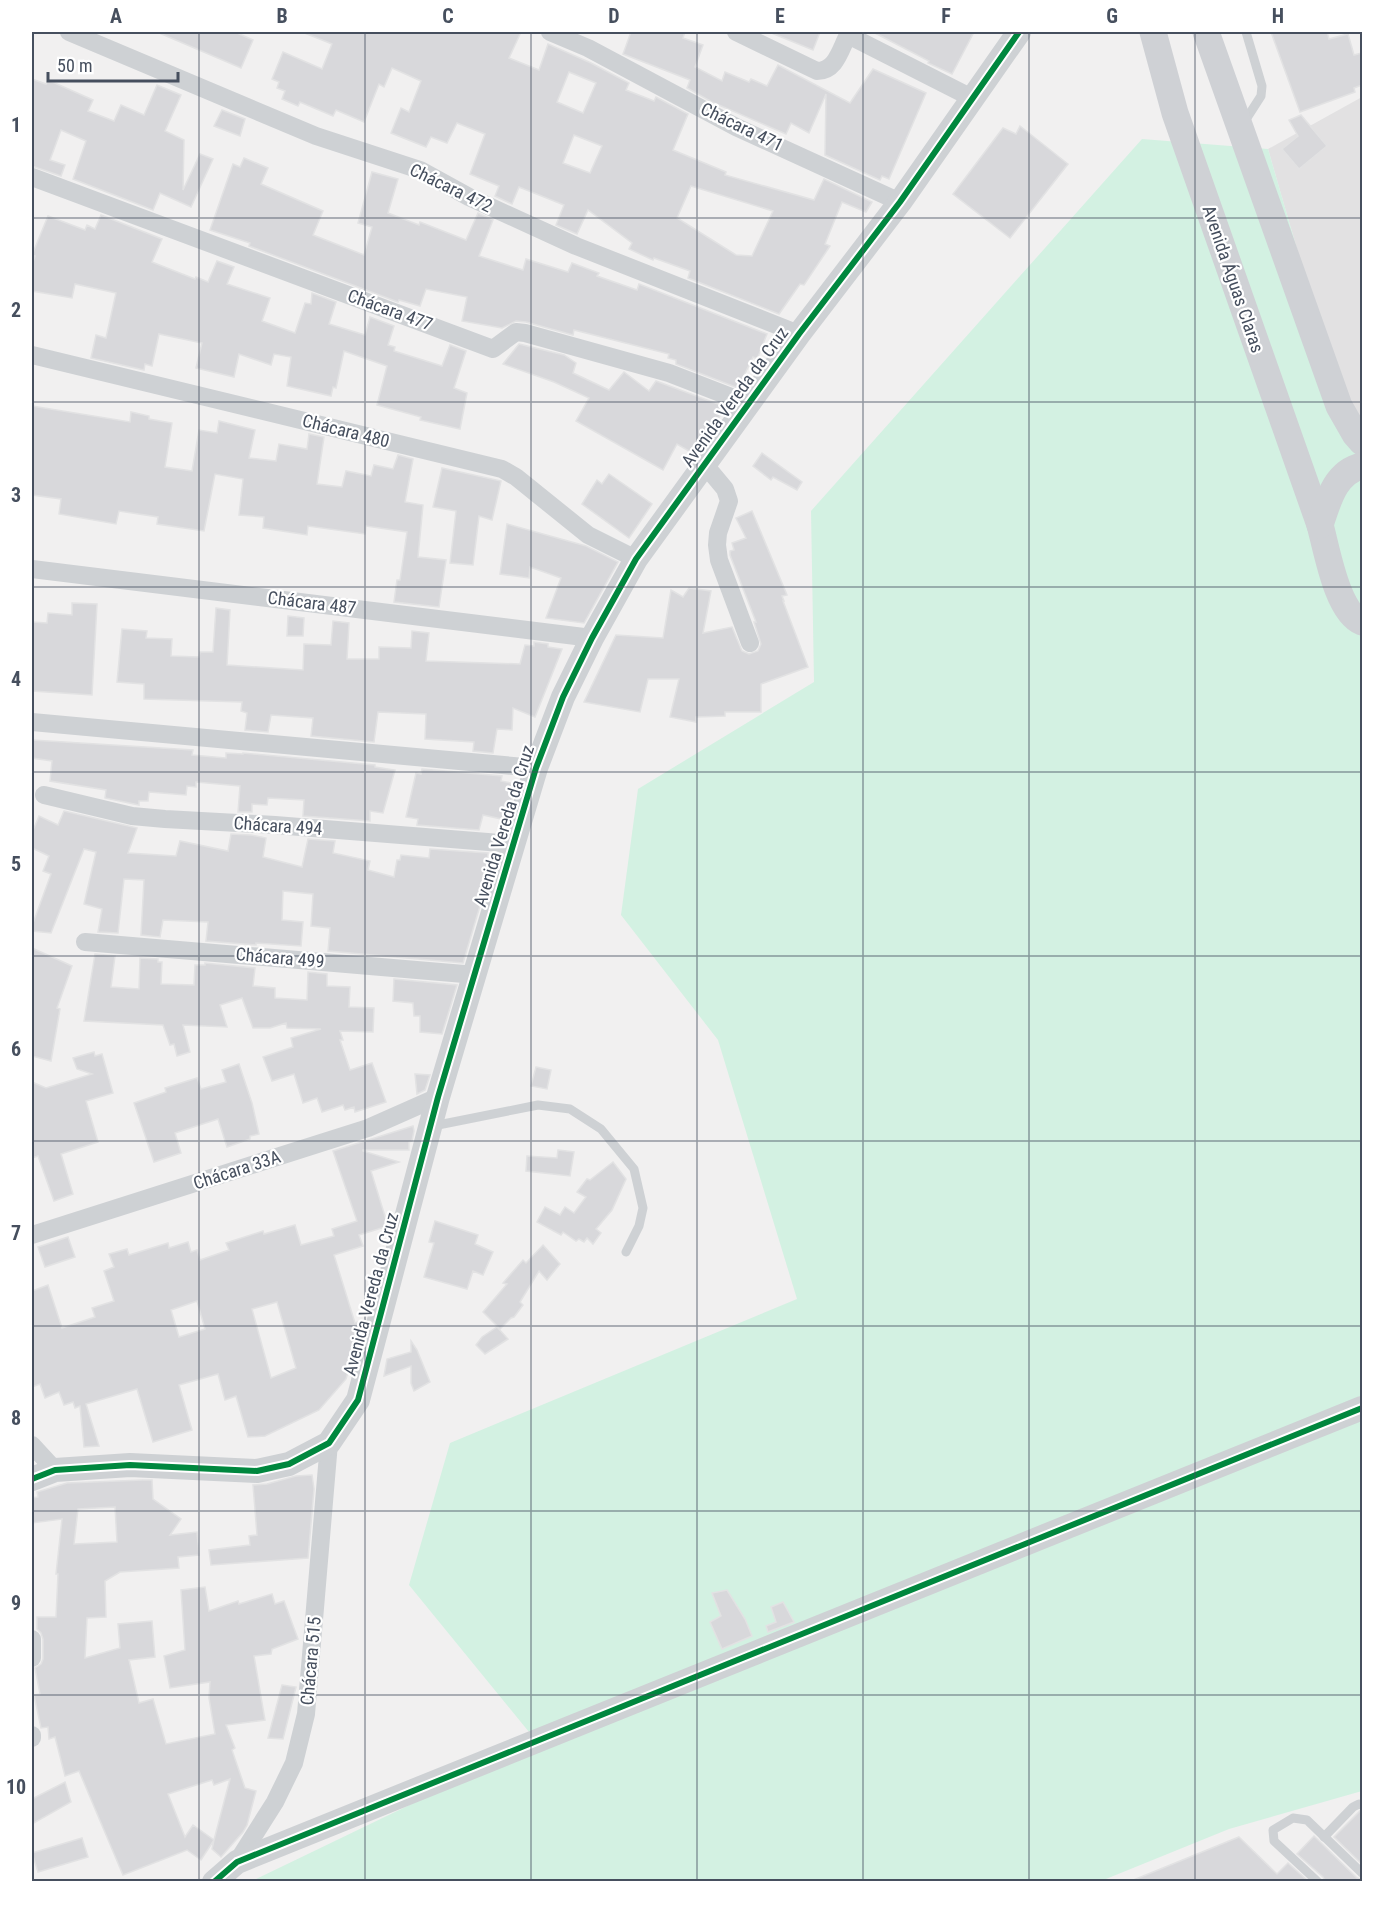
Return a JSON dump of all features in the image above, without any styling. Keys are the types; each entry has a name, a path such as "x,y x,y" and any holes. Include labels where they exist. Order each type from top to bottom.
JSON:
{"main road":[{"name":"Avenida Águas Claras","path":"1153,32 1175,113 1320,525 1338,594 1360,622"},
{"path":"1206,32 1339,406 1354,434 1362,442"},
{"path":"1320,525 1335,486 1352,469 1362,466"}],"street":[{"name":"Chácara 472","path":"69,32 316,136 420,170 469,197 576,246 799,334"},
{"name":"Chácara 471","path":"550,32 591,40 736,127 900,202"},
{"path":"736,32 817,71 825,71 832,67 849,33 972,99"},
{"name":"Avenida Vereda da Cruz","path":"32,1479 55,1470 130,1465 257,1471 289,1464 329,1443 358,1400 438,1097 536,768 563,697 592,638 636,559 799,334 900,202 1019,32"},
{"name":"Chácara 477","path":"32,177 493,349 516,332 525,333 669,373 749,404"},
{"name":"Chácara 480","path":"32,356 502,469 516,477 588,535 636,559"},
{"path":"705,465 725,489 729,501 718,533 719,560 750,643"},
{"name":"Chácara 487","path":"32,568 592,638"},
{"path":"32,722 536,768"},
{"name":"Chácara 494","path":"44,795 132,816 513,844"},
{"name":"Chácara 499","path":"85,942 476,975"},
{"name":"Chácara 33A","path":"32,1236 368,1128 438,1097"},
{"path":"214,1881 237,1862 1362,1408"},
{"name":"Chácara 515","path":"237,1862 280,1792 294,1763 306,1714 329,1443"},
{"path":"32,1445 55,1470"},
{"path":"32,1639 32,1658"}],"lane":[{"path":"1240,128 1261,96 1262,86 1246,32"},
{"path":"431,1126 538,1105 570,1109 601,1129 634,1169 643,1208 639,1226 626,1252"},
{"path":"1324,1837 1353,1807 1362,1805"},
{"path":"1318,1881 1274,1841 1273,1830 1293,1818 1302,1818 1362,1873"}],"shaded area":[{"path":"1362,97 1362,427 1346,418 1268,149"}],"green space":[{"path":"1142,139 1268,149 1346,418 1362,427 1362,1791 1229,1829 1101,1881 250,1882 538,1743 409,1585 450,1443 797,1299 718,1040 621,915 638,789 814,682 811,511"}],"building":[{"path":"157,32 235,32 253,40 241,68"},
{"path":"302,32 521,32 509,58 539,70 548,44 629,83 626,90 654,101 656,97 688,114 673,150 726,172 725,175 814,200 824,179 872,202 866,212 842,202 825,244 830,246 804,285 800,284 779,314 688,278 690,271 654,258 653,260 629,249 632,243 588,210 577,234 556,225 564,205 519,187 512,204 495,196 499,186 470,174 485,134 457,123 447,143 431,137 426,147 391,133 401,108 409,112 421,81 392,68 384,87 379,84 364,122 336,110 333,116 300,102 298,106 282,99 285,91 277,88 279,82 272,79 283,52 322,69 332,44","holes":["569,72 596,83 583,113 557,102","574,135 602,146 590,173 563,163","691,186 773,211 752,256 736,255 677,218"]},
{"path":"631,32 685,32 683,38 703,45 695,67 722,81 725,72 749,82 751,79 767,86 778,65 850,103 873,69 926,93 889,179 882,176 880,180 825,155 826,94 809,133 791,123 786,134 712,102 687,88 690,80 623,54"},
{"path":"769,32 820,32 813,50"},
{"path":"873,32 974,32 952,74"},
{"path":"1271,32 1327,32 1329,39 1348,34 1354,55 1362,53 1362,85 1354,88 1355,92 1300,112"},
{"path":"32,79 46,84 48,80 93,100 88,111 114,121 121,105 144,115 157,85 181,95 165,131 184,140 183,190 200,154 213,159 191,207 160,193 153,210 73,179 86,141 61,130 50,160 65,165 61,176 32,166"},
{"path":"222,110 245,119 240,136 214,126"},
{"path":"1301,115 1327,146 1299,169 1282,149 1298,136 1289,120"},
{"path":"1020,126 1068,164 1010,238 953,194 1003,128 1016,134"},
{"path":"244,158 268,168 261,184 323,211 313,235 364,255 372,227 358,223 372,172 398,179 388,213 419,225 420,222 466,240 478,213 493,220 479,256 523,270 526,259 568,272 572,263 599,273 597,276 637,290 639,284 767,334 757,359 753,357 738,388 676,364 676,360 668,358 669,354 574,330 573,335 526,322 516,321 502,328 462,321 467,297 426,289 420,306 399,300 398,302 249,246 250,243 210,230 233,164 240,167"},
{"path":"101,215 162,239 152,262 195,279 196,277 208,282 217,261 234,267 227,284 270,298 262,321 295,333 305,303 311,304 312,293 336,302 329,324 365,335 370,317 394,326 388,345 395,347 394,351 442,366 450,345 466,351 454,388 467,393 460,429 420,420 421,417 377,405 387,366 344,351 336,388 333,387 331,396 287,386 291,357 274,354 271,365 239,354 234,377 196,368 202,343 159,334 152,366 145,364 144,370 91,358 96,335 106,338 116,293 75,284 72,298 32,291 32,265 35,256 32,255 48,216 85,230 87,225 95,229"},
{"path":"519,344 564,355 576,363 573,373 609,390 624,372 649,391 656,381 726,407 694,454 677,444 663,470 576,421 589,398 554,382 503,364"},
{"path":"32,406 130,422 131,412 149,416 149,419 172,423 165,467 192,471 199,430 217,433 219,421 255,430 249,458 276,461 279,444 307,449 309,434 324,437 317,484 342,487 346,471 371,476 374,465 393,469 398,455 413,459 405,502 423,505 418,557 446,560 439,607 394,602 397,580 400,580 407,532 366,526 365,534 308,526 307,535 263,528 264,517 239,515 243,479 215,474 204,531 157,524 158,517 119,511 116,524 59,514 61,499 32,495"},
{"path":"762,453 802,482 797,490 773,477 771,480 753,466"},
{"path":"442,468 501,481 492,520 479,516 473,565 450,563 456,511 433,507"},
{"path":"609,474 652,504 629,538 582,504 597,480 602,484"},
{"path":"752,511 787,595 782,596 783,601 808,667 761,684 761,712 725,712 725,716 696,717 696,722 670,717 679,679 648,679 640,712 584,702 616,635 663,638 671,590 683,597 689,588 711,591 703,633 732,627 742,651 749,654 758,651 761,644 754,622 756,622 730,555 730,551 734,550 732,543 746,538 736,518"},
{"path":"507,524 586,546 618,562 584,623 546,618 561,578 530,567 529,578 500,574"},
{"path":"72,603 97,604 92,695 32,691 32,622 47,623 48,613 72,615"},
{"path":"216,608 230,610 227,665 303,670 304,644 331,645 333,621 349,623 347,659 379,659 379,647 411,648 412,631 429,633 426,661 520,664 525,645 534,646 534,642 562,649 535,717 513,708 512,730 497,729 493,753 473,751 474,742 425,739 426,714 378,712 374,742 311,736 313,718 271,715 268,732 245,730 247,713 241,711 242,702 144,699 144,684 117,682 122,629 147,631 146,638 172,639 171,656 199,657 200,652 213,652"},
{"path":"288,616 304,618 303,636 287,636"},
{"path":"32,740 193,750 192,755 226,758 226,753 243,753 375,765 375,767 395,770 383,813 370,811 370,821 303,816 304,800 268,798 267,805 252,804 252,812 238,812 240,786 196,782 196,787 187,786 186,795 149,792 148,801 139,801 139,805 105,798 106,790 50,781 52,761 32,758"},
{"path":"422,769 502,776 501,781 516,784 506,820 483,815 479,830 417,825 418,819 406,817 416,773 421,774"},
{"path":"64,811 137,828 128,853 176,856 180,841 228,851 231,834 251,835 266,838 263,857 302,867 308,839 335,841 333,853 370,861 368,870 394,877 397,860 400,860 401,855 429,858 430,849 488,853 485,879 488,879 463,963 328,951 330,928 311,926 313,894 283,891 282,920 303,922 301,946 206,941 208,922 163,920 160,937 141,935 144,880 124,879 118,933 98,932 102,909 84,904 96,852 84,849 51,933 32,931 51,874 43,871 49,856 32,848 32,833 39,816 58,825"},
{"path":"32,948 72,966 57,1008 60,1009 51,1061 32,1056"},
{"path":"95,954 115,956 111,987 139,989 140,958 158,959 158,962 162,962 161,984 194,985 195,965 205,965 205,963 255,968 253,986 275,988 275,998 307,1000 308,972 327,974 327,986 350,987 349,1007 374,1008 373,1032 340,1031 343,1040 340,1040 350,1070 372,1063 386,1102 355,1112 354,1107 345,1110 343,1105 322,1112 317,1098 303,1103 294,1074 272,1081 263,1057 293,1047 291,1038 321,1029 287,1028 286,1023 270,1028 253,1028 242,998 220,1005 227,1027 183,1025 190,1052 177,1056 174,1044 170,1045 163,1025 84,1021"},
{"path":"394,979 457,985 442,1034 420,1032 420,1016 414,1016 413,1003 393,1001"},
{"path":"94,1052 95,1056 102,1054 113,1093 86,1101 98,1142 61,1154 73,1194 54,1201 38,1156 32,1158 32,1082 46,1088 92,1074 77,1069 73,1058"},
{"path":"239,1064 259,1134 227,1147 218,1119 175,1133 181,1153 154,1162 134,1103 166,1092 165,1088 197,1078 201,1089 226,1082 222,1070"},
{"path":"536,1067 551,1070 547,1089 531,1086"},
{"path":"415,1074 430,1075 425,1090 417,1094"},
{"path":"413,1126 414,1131 412,1141 409,1142 409,1150 363,1150 399,1162 371,1171 388,1226 359,1235 363,1246 334,1255 355,1323 364,1320 346,1379 319,1410 265,1436 248,1437 236,1396 225,1400 218,1374 179,1385 192,1430 153,1442 137,1389 86,1404 99,1446 84,1447 80,1406 75,1408 73,1402 64,1405 59,1392 45,1398 40,1384 32,1387 32,1291 48,1285 62,1328 95,1317 92,1308 114,1301 104,1271 114,1267 109,1254 127,1249 129,1255 168,1243 169,1248 188,1242 191,1252 197,1250 200,1260 229,1250 226,1243 263,1231 264,1234 295,1225 301,1245 334,1236 332,1229 357,1221 333,1151","holes":["197,1301 205,1329 179,1337 171,1310","277,1302 296,1368 271,1378 252,1309"]},
{"path":"558,1150 574,1152 570,1176 526,1171 527,1156 557,1158"},
{"path":"613,1162 626,1179 612,1210 596,1229 601,1233 593,1244 587,1238 584,1242 579,1239 576,1241 563,1232 561,1235 537,1222 545,1207 560,1215 565,1207 574,1213 586,1197 577,1192 587,1179 590,1180"},
{"path":"435,1221 478,1235 475,1244 493,1252 483,1275 473,1271 467,1289 424,1277 434,1243 429,1242"},
{"path":"68,1237 75,1257 45,1267 38,1247"},
{"path":"543,1245 560,1264 547,1280 539,1271 520,1302 523,1305 514,1317 500,1329 483,1312 507,1284 503,1283 523,1260 526,1263"},
{"path":"497,1327 508,1339 485,1354 476,1345 482,1337"},
{"path":"411,1341 430,1382 414,1391 411,1383 411,1366 384,1376 387,1359 411,1352"},
{"path":"312,1475 314,1489 308,1558 211,1565 209,1550 250,1545 249,1536 257,1535 253,1485"},
{"path":"152,1480 153,1499 181,1519 170,1535 197,1532 199,1555 178,1557 179,1568 120,1572 105,1581 106,1617 87,1618 85,1658 120,1648 118,1624 152,1621 155,1657 129,1660 139,1703 153,1699 166,1744 215,1734 209,1698 210,1682 170,1688 164,1656 185,1650 181,1590 205,1587 209,1611 238,1601 239,1604 272,1594 275,1604 284,1601 298,1639 272,1649 271,1654 254,1656 265,1720 226,1725 235,1748 232,1750 245,1788 256,1791 247,1825 221,1857 212,1849 214,1840 201,1860 187,1850 123,1875 79,1771 65,1776 55,1737 49,1739 48,1727 41,1728 34,1695 40,1694 35,1668 41,1664 43,1659 43,1639 37,1629 37,1617 56,1617 58,1574 56,1574 62,1519 32,1523 32,1498 38,1497 37,1492 67,1483","holes":["115,1507 117,1542 74,1544 78,1509","230,1779 214,1840 193,1825 185,1837 168,1794 212,1780 214,1785"]},
{"path":"727,1590 745,1619 752,1636 722,1649 710,1622 721,1616 712,1593"},
{"path":"783,1602 794,1622 768,1632 766,1626 776,1622 771,1607"},
{"path":"282,1685 296,1687 283,1739 268,1738"},
{"path":"65,1782 71,1802 32,1824 32,1799"},
{"path":"1360,1811 1362,1812 1362,1864 1334,1837"},
{"path":"1314,1836 1362,1881 1325,1881 1297,1854"},
{"path":"1239,1837 1277,1874 1288,1863 1308,1881 1131,1881"},
{"path":"82,1838 88,1857 38,1872 32,1853"}],"cycle path":[{"path":"32,1479 55,1470 130,1465 257,1471 289,1464 329,1443 358,1400 438,1097 536,768 563,697 592,638 636,559 799,334 900,202 1019,32"},
{"path":"214,1882 237,1862 1362,1408"}]}
